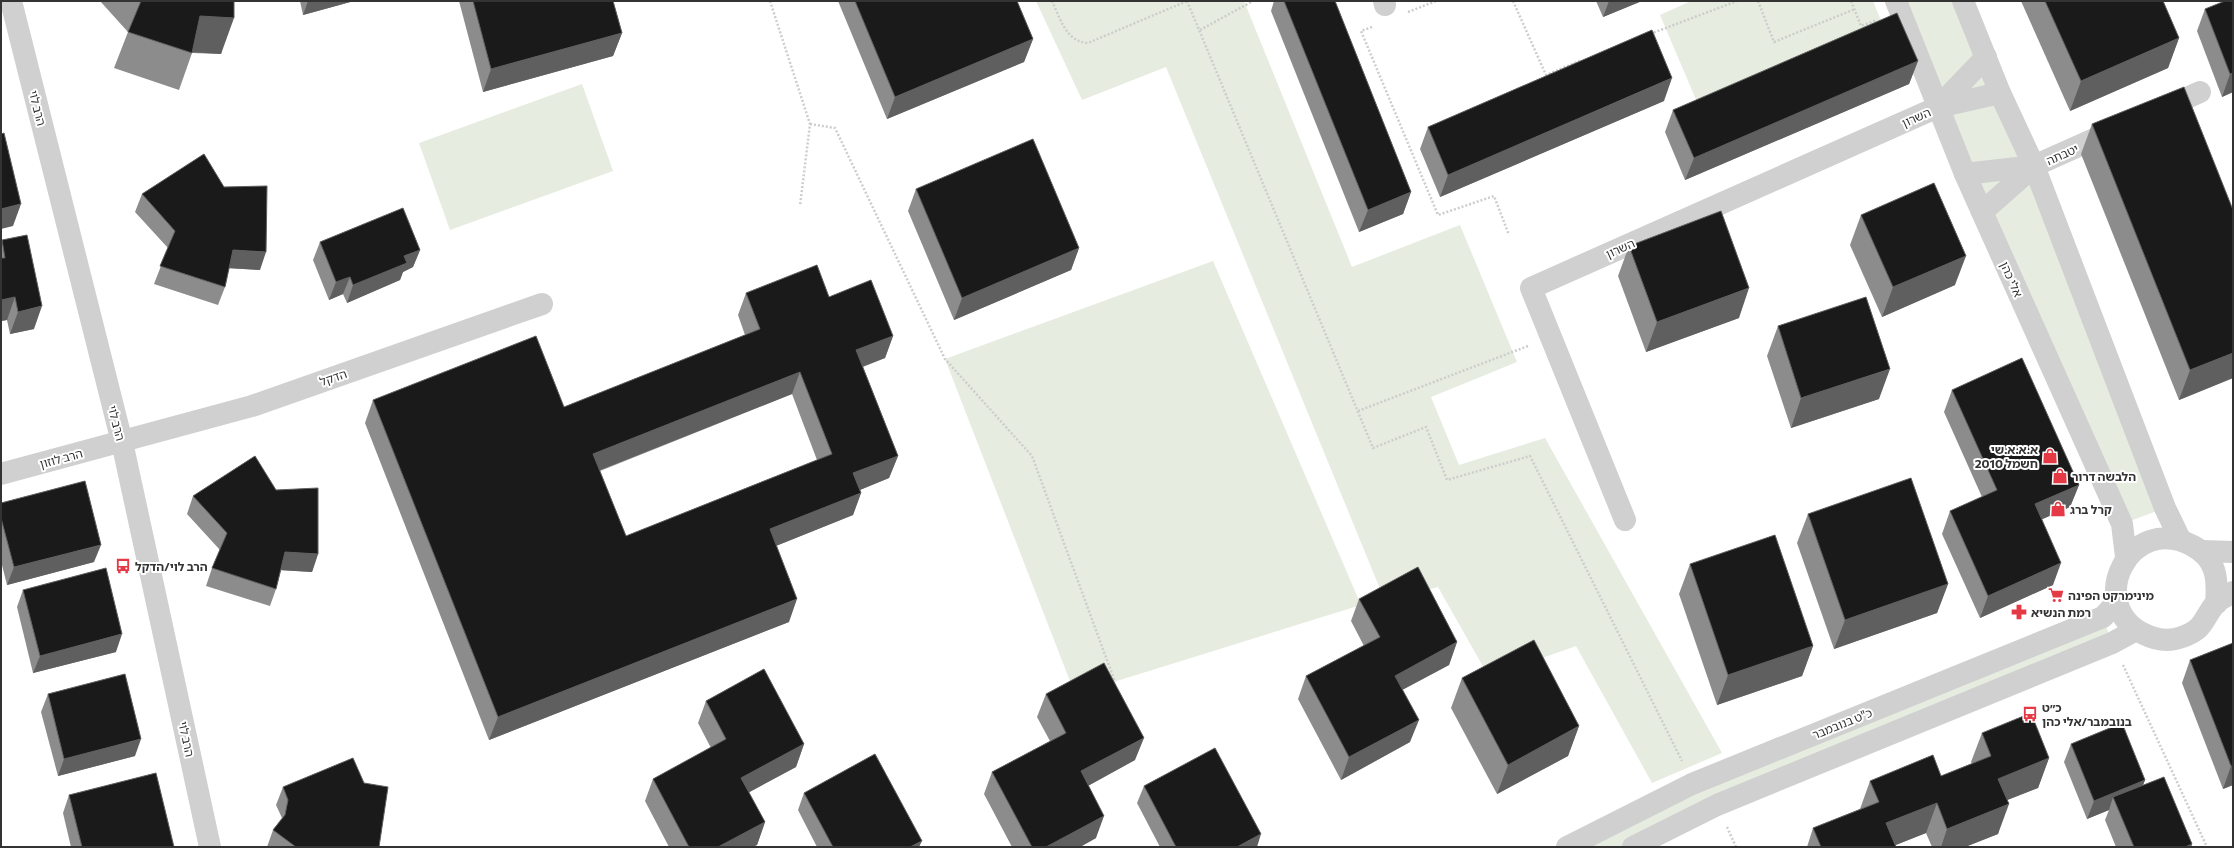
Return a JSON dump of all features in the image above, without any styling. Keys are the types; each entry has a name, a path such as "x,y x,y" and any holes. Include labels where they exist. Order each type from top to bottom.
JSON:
{"street":[{"name":"הרב לוי","path":"11,1 122,442 210,847"},
{"name":"אלי כהן","path":"1896,1 1965,174 2122,524 2126,557"},
{"path":"1963,1 2000,93 2034,166 2165,508 2180,539"},
{"name":"השרון","path":"1938,107 1986,57"},
{"name":"יטבתה","path":"1965,174 2034,166 2200,92"},
{"name":"השרון","path":"1625,520 1531,288 1938,107 2000,93"},
{"name":"יטבתה","path":"1982,212 2034,166"},
{"name":"הדקל","path":"122,442 252,406 542,304"},
{"name":"הרב לוזון","path":"1,474 122,442"},
{"path":"2162,538 2180,539 2201,551 2213,565 2224,598 2206,622 2197,630 2181,638 2163,640 2152,638 2136,630 2124,618 2117,602 2117,578 2126,557 2142,544 2162,538"},
{"path":"2201,551 2233,552"},
{"name":"כ\"ט בנובמבר","path":"1567,847 1692,784 2103,618 2117,602"},
{"path":"1633,847 1717,805 2112,643 2136,630"}],"path":[{"path":"770,1 810,124 800,206"},
{"path":"1052,1 1064,29 1073,39 1080,43 1088,43 1187,1 1373,448 1426,427 1447,480 1530,456 1692,784"},
{"path":"1200,30 1252,1"},
{"path":"1391,7 1436,1"},
{"path":"1512,1 1546,75 1582,60"},
{"path":"1649,35 1737,1"},
{"path":"1758,1 1774,42 1854,9"},
{"path":"1851,1 1862,26"},
{"path":"1373,26 1361,31 1438,215 1494,196 1509,235"},
{"path":"810,124 835,128 945,358 1032,456 1115,682"},
{"path":"1358,411 1551,338"},
{"path":"2112,643 2207,847"},
{"path":"1730,833 1736,847"}],"shaded area":[{"path":"1036,1 1244,1 1352,267 1460,225 1517,362 1431,397 1459,465 1545,438 1722,753 1652,783 1576,646 1489,677 1438,587 1385,601 1166,67 1082,100"},
{"path":"1691,1 1873,1 1882,23 1697,102 1660,15"},
{"path":"1896,1 1963,1 2165,508 2122,524"},
{"path":"582,84 613,171 450,230 419,143"},
{"path":"1213,261 1361,605 1075,694 945,359"},
{"path":"2103,617 2112,643 1633,847 1567,847"}],"building":[{"path":"141,1 234,1 234,18 200,16 192,53 128,32"},
{"path":"473,1 613,1 622,33 491,69"},
{"path":"855,1 1017,1 1033,39 895,97"},
{"path":"1284,1 1335,1 1411,192 1368,210"},
{"path":"2045,1 2163,1 2179,38 2081,81"},
{"path":"2225,1 2233,1 2233,73 2230,74 2205,9"},
{"path":"1897,13 1918,61 1694,158 1673,110"},
{"path":"1652,30 1672,78 1448,175 1428,127"},
{"path":"2184,87 2233,210 2233,353 2190,370 2092,124"},
{"path":"4,133 21,204 1,209 1,134"},
{"path":"1033,139 1079,248 962,298 916,189"},
{"path":"204,154 224,187 267,186 266,252 233,250 225,287 160,266 175,231 142,194"},
{"path":"1934,183 1966,256 1893,287 1861,215"},
{"path":"403,208 420,250 404,256 407,263 353,285 350,277 336,282 320,242"},
{"path":"1721,211 1749,288 1657,322 1629,246"},
{"path":"27,235 42,306 18,312 15,297 1,300 1,258 5,258 2,240"},
{"path":"817,265 829,297 871,280 893,336 856,350 898,456 853,473 861,493 770,529 797,599 498,717 373,400 536,336 564,407 760,329 746,293","holes":["800,372 832,454 626,536 593,454"]},
{"path":"1866,297 1890,369 1801,398 1778,326"},
{"path":"2022,358 2079,485 2035,504 2061,563 1988,596 1950,511 1997,490 1952,390"},
{"path":"255,456 276,490 318,488 318,554 285,552 276,589 212,568 227,533 193,496"},
{"path":"1911,478 1948,584 1845,620 1808,514"},
{"path":"85,481 101,545 14,567 1,518 1,503"},
{"path":"1775,535 1813,646 1728,675 1690,564"},
{"path":"1418,567 1457,642 1395,676 1419,720 1349,757 1306,676 1380,637 1359,599"},
{"path":"106,568 122,634 40,656 23,590"},
{"path":"1534,640 1579,726 1508,765 1462,678"},
{"path":"2233,643 2233,766 2231,766 2190,660"},
{"path":"1104,663 1144,738 1081,771 1104,816 1046,847 1032,847 992,772 1066,733 1046,694"},
{"path":"764,669 804,744 741,778 765,822 718,847 689,847 653,779 726,739 706,701"},
{"path":"125,674 141,739 64,759 48,694"},
{"path":"2031,713 2049,758 1998,779 2009,804 1947,829 1937,803 1886,823 1896,847 1821,847 1813,828 1879,802 1870,781 1933,755 1941,776 1991,756 1982,733"},
{"path":"2122,723 2145,780 2094,801 2071,744"},
{"path":"1215,748 1261,834 1237,847 1176,847 1144,786"},
{"path":"875,754 922,841 910,847 833,847 804,793"},
{"path":"353,758 364,783 388,787 379,847 296,847 273,830 285,815 288,800 283,787"},
{"path":"156,773 174,847 82,847 69,795"},
{"path":"2164,777 2192,844 2185,847 2134,847 2113,797"}],"place":[{"name":"א.א.א.שי חשמל 2010","path":"2050,456"},
{"name":"הלבשה דרור","path":"2060,476"},
{"name":"קרל ברג","path":"2058,509"},
{"name":"הרב לוי/הדקל","path":"123,566"},
{"name":"מינימרקט הפינה","path":"2056,595"},
{"name":"רמת הנשיא","path":"2019,612"},
{"name":"כ״ט בנובמבר/אלי כהן","path":"2030,714"}]}
